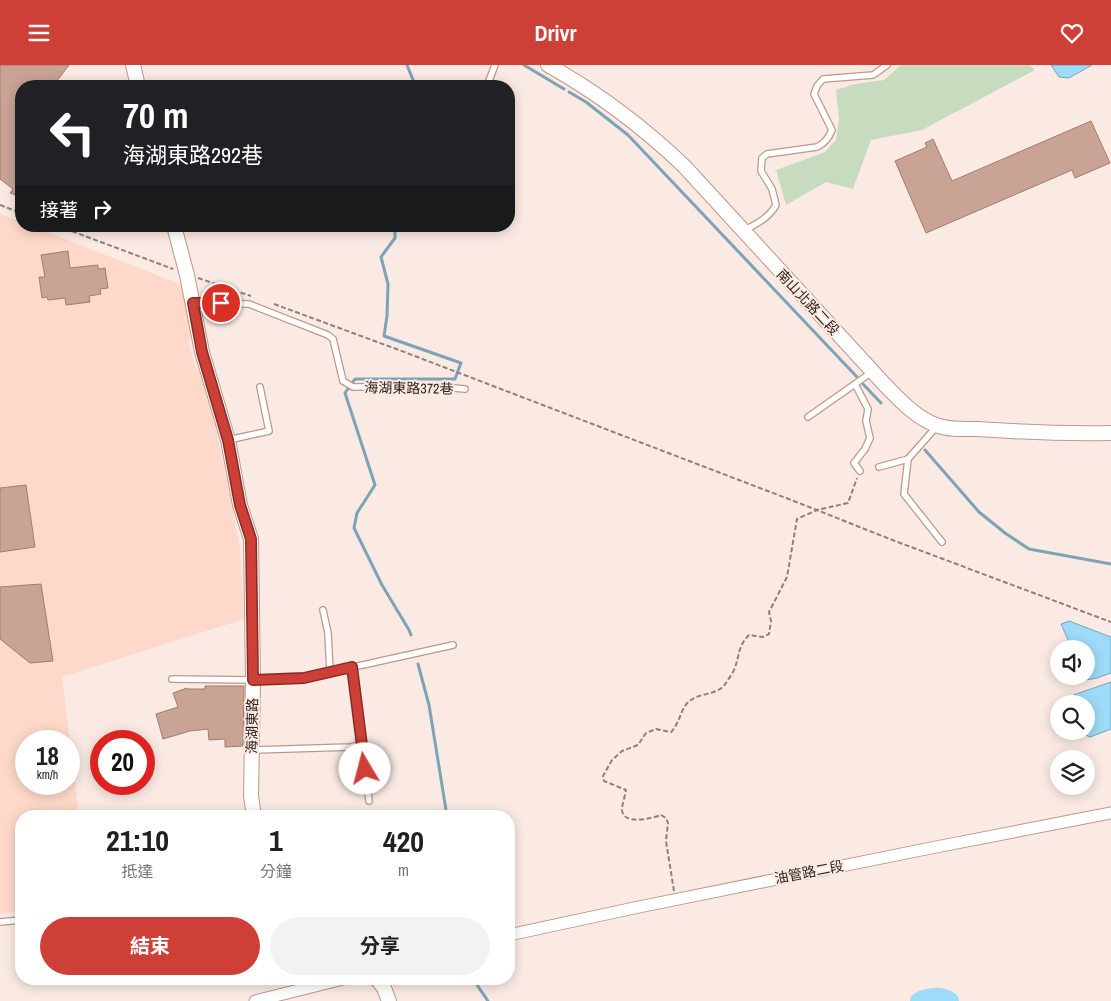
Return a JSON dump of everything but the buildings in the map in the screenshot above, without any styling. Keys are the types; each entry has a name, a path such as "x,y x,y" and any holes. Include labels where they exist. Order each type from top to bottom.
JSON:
{"street":[{"path":"133,65 137,80"},
{"name":"南山北路二段","path":"548,65 601,97 656,139 684,166 905,405 920,417 937,426 1022,433 1111,433"},
{"name":"海湖東路","path":"176,232 187,275 202,352 228,440 240,505 251,539 253,680 251,750 253,810"},
{"name":"油管路二段","path":"515,934 676,899 1111,813"},
{"path":"256,1001 319,985"},
{"path":"381,985 389,1001"}],"lane":[{"path":"489,80 495,65"},
{"path":"743,231 766,218 776,205 772,189 761,171 762,158 768,154 817,147 823,144 829,137 832,130 814,94 817,86 823,79 873,75 887,65"},
{"name":"海湖東路372巷","path":"193,303 249,304 328,335 333,339 343,381 353,387 429,386 465,389"},
{"path":"808,417 873,371"},
{"path":"855,384 868,409 866,421 870,438 865,449 854,463 860,471"},
{"path":"228,440 269,431 260,387"},
{"path":"879,467 908,459 937,426"},
{"path":"908,459 904,494 942,542"},
{"path":"323,610 328,633 330,673"},
{"path":"172,679 253,680 304,678 453,645"},
{"path":"352,667 369,801"},
{"path":"251,750 351,747 362,745"},
{"path":"0,922 15,921"}],"path":[{"path":"0,205 15,211"},
{"path":"74,232 187,275"},
{"path":"330,325 1111,622"},
{"path":"676,899 666,841 668,832 666,818 661,815 644,821 627,817 623,814 622,809 626,790 604,781 603,776 612,760 622,751 638,745 646,733 656,729 671,732 678,725 682,711 690,700 700,695 713,693 724,686 734,670 738,650 749,635 763,637 769,634 771,621 769,612 787,577 797,519 817,510 848,503 860,471"}],"shaded area":[{"path":"0,214 15,220 15,232 47,232 187,287 195,331 188,341 196,369 206,378 240,547 244,619 62,677 68,730 15,730 15,795 76,795 78,810 15,810 15,912 0,914"}],"green space":[{"path":"901,65 1029,65 1035,70 922,130 871,140 853,189 826,182 786,205 776,170 825,152 836,140 839,119 836,90 855,84 884,80"}],"water":[{"path":"1051,65 1092,65 1069,78 1059,77"},
{"path":"1069,621 1111,637 1111,673 1095,678 1095,640 1068,640 1061,624"},
{"path":"1111,682 1111,729 1095,735 1095,695 1073,695"}],"waterway":[{"path":"407,65 413,80"},
{"path":"524,65 564,89"},
{"path":"569,92 586,102 628,135 857,377"},
{"path":"395,232 395,238 381,257 388,284 384,336 461,363 455,379 355,379 345,393 375,485 357,513 354,528 382,585 411,635"},
{"path":"863,384 881,403"},
{"path":"925,450 979,512 1029,549 1111,564"},
{"path":"418,664 429,705 446,810"},
{"path":"477,985 488,1001"},
{"path":"919,1001 934,997 950,1001"}],"route":[{"path":"221,303 193,303 202,352 228,440 240,505 251,539 253,680 304,678 352,667 365,769"}]}
